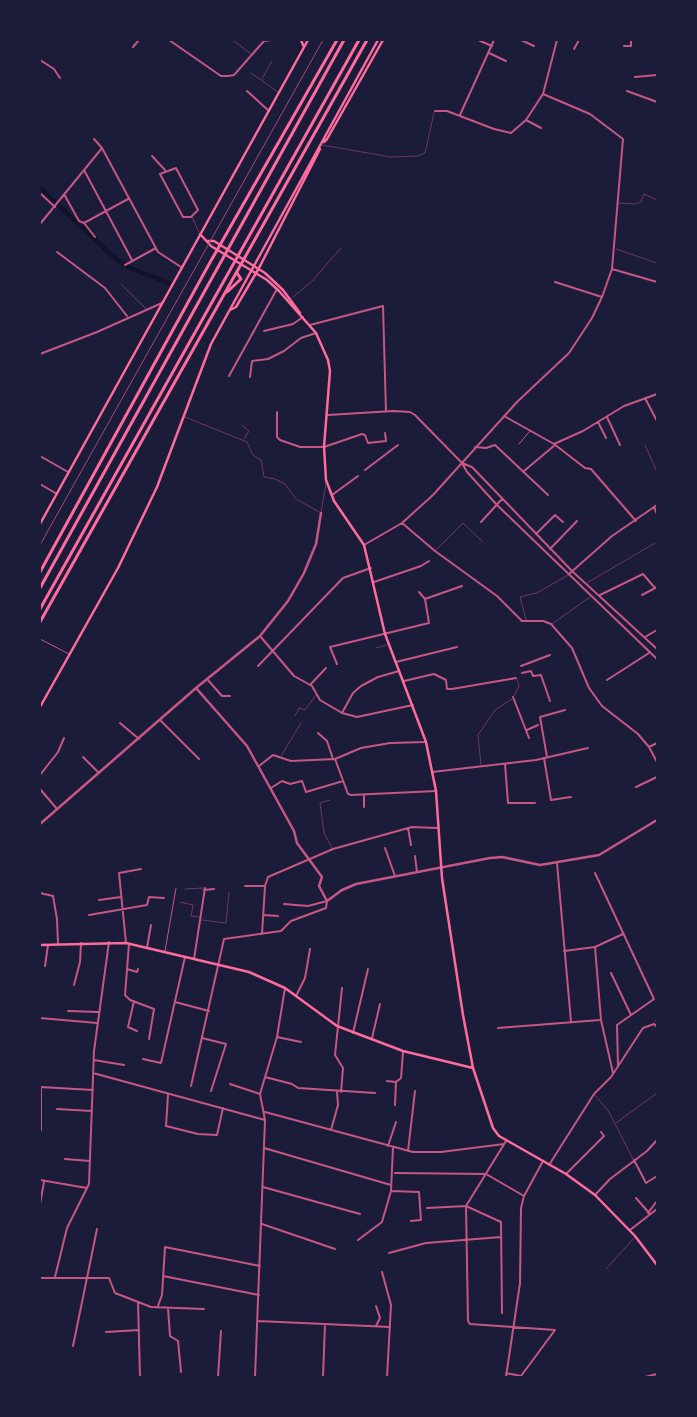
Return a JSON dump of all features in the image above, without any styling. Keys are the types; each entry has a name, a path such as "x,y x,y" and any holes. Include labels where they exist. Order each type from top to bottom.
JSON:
{"main road":[{"path":"300,40 304,48"},
{"path":"41,522 308,40"},
{"path":"40,572 220,244 337,40"},
{"path":"40,588 344,40"},
{"path":"40,609 260,220 359,40"},
{"path":"40,622 367,40"},
{"path":"40,708 133,537 157,487 205,359 229,310 323,144 378,40"},
{"path":"323,144 328,139 383,40"},
{"path":"229,310 236,307 259,268 320,149"},
{"path":"260,220 260,232"},
{"path":"200,234 217,250 256,273 277,290 302,315"},
{"path":"207,241 214,241 227,248 259,268 277,283 316,333 328,360 330,372 325,415 324,447 326,480 344,517 364,545 371,568 385,634 426,742 436,791 441,867 461,1006 473,1068 493,1128 506,1140 566,1174 595,1195 630,1230 657,1265"},
{"path":"228,276 237,273"},
{"path":"227,292 241,279 241,275 237,273"},
{"path":"40,945 128,943 249,972 285,988 337,1026 353,1033 372,1038 403,1051 473,1068"}],"street":[{"path":"133,47 139,40"},
{"path":"169,40 221,76 234,75 264,41 272,40"},
{"path":"478,40 492,46"},
{"path":"460,116 494,40"},
{"path":"518,40 534,46"},
{"path":"434,111 448,111 494,129 511,133 526,120 543,94 556,40"},
{"path":"574,50 579,40"},
{"path":"624,46 631,46 631,40"},
{"path":"489,53 506,61"},
{"path":"40,60 54,69 60,78"},
{"path":"635,77 657,75"},
{"path":"247,91 268,111"},
{"path":"627,91 657,102"},
{"path":"364,545 402,523 433,495 504,416 569,353 588,325 602,298 612,269 615,248 623,139 590,114 543,94"},
{"path":"526,120 541,128"},
{"path":"94,139 102,148 158,252 182,267"},
{"path":"40,224 102,148"},
{"path":"152,156 165,170"},
{"path":"176,168 198,210 191,217 183,217 160,174 165,170 176,168"},
{"path":"84,170 132,260"},
{"path":"40,193 54,206"},
{"path":"64,194 79,221 84,223 95,237"},
{"path":"84,223 128,199"},
{"path":"125,265 156,248"},
{"path":"58,252 104,288 127,317"},
{"path":"612,269 657,282"},
{"path":"555,282 602,298"},
{"path":"228,376 277,290"},
{"path":"40,354 97,332 162,303"},
{"path":"310,325 383,306 386,412"},
{"path":"264,331 293,324 302,315"},
{"path":"250,376 252,361 284,352 301,338 316,333"},
{"path":"524,471 554,444 645,398 657,394"},
{"path":"645,398 657,421"},
{"path":"277,412 276,433 280,440 300,447 324,447 362,434 365,435 368,443 386,441 385,433"},
{"path":"325,415 386,412 410,412 415,415 462,463 467,472 497,505 657,659"},
{"path":"504,416 554,444 585,468 592,469 636,521"},
{"path":"607,417 620,445"},
{"path":"598,422 606,438"},
{"path":"519,444 530,431"},
{"path":"365,470 398,445"},
{"path":"475,447 486,448 495,445 548,494"},
{"path":"40,456 68,472"},
{"path":"462,463 472,467 572,571 630,622 657,649"},
{"path":"332,495 358,476"},
{"path":"40,484 57,494"},
{"path":"481,522 502,499"},
{"path":"568,575 612,536 657,505"},
{"path":"654,507 657,514"},
{"path":"40,824 196,688 260,636 288,601 304,573 316,544 321,512"},
{"path":"536,534 555,515 563,522"},
{"path":"550,549 577,522"},
{"path":"402,523 435,552 497,596 522,621 543,621 551,624 572,648 589,688 602,706 638,734 649,747 657,762"},
{"path":"374,582 421,566 429,561"},
{"path":"258,666 272,649 305,619 343,578 371,568"},
{"path":"600,595 643,574 656,587 642,595"},
{"path":"425,599 462,586"},
{"path":"337,664 330,647 429,623 425,599 420,592"},
{"path":"625,627 630,622"},
{"path":"645,637 657,630"},
{"path":"260,636 294,676 310,685 316,695 342,713 358,717 413,705"},
{"path":"40,639 70,654"},
{"path":"396,662 457,647"},
{"path":"607,680 650,652"},
{"path":"521,666 550,655"},
{"path":"310,685 326,668"},
{"path":"342,713 353,692 361,686 378,677 399,671"},
{"path":"522,672 531,671 533,676 540,675 550,701"},
{"path":"404,681 434,674 446,680 447,689 452,689 516,678"},
{"path":"207,679 222,696 230,696"},
{"path":"191,1086 220,965 224,939 281,931 290,921 318,913 326,908 327,901 319,886 322,877 310,858 297,843 294,831 246,743 196,688"},
{"path":"513,697 529,738"},
{"path":"547,757 540,717 565,710"},
{"path":"160,720 199,759"},
{"path":"120,723 139,739"},
{"path":"527,730 538,725"},
{"path":"318,733 327,742 348,794 364,795 436,791"},
{"path":"40,776 54,757 64,738"},
{"path":"259,766 273,755 290,761 334,759 361,748 390,743 426,742"},
{"path":"649,747 657,742"},
{"path":"432,772 481,765 505,764 588,748"},
{"path":"83,757 98,773"},
{"path":"544,758 551,800 571,797"},
{"path":"505,764 507,802 535,803"},
{"path":"636,788 657,777"},
{"path":"271,788 282,781 290,784 302,781 306,792 343,781"},
{"path":"40,789 57,809"},
{"path":"364,795 364,807"},
{"path":"284,904 308,906 327,901 342,890 356,884 502,857 540,865 598,854 657,820"},
{"path":"408,828 411,845"},
{"path":"262,934 265,886 268,877 333,849 408,828 437,828"},
{"path":"385,848 395,876"},
{"path":"415,856 417,872"},
{"path":"556,863 571,1022"},
{"path":"141,869 119,873 128,943 125,995 154,1009 149,1039"},
{"path":"595,873 654,999 618,1025 618,1066"},
{"path":"245,886 265,886"},
{"path":"165,952 176,888"},
{"path":"194,959 204,889 214,889"},
{"path":"40,893 53,896 57,919 58,944"},
{"path":"98,900 122,897"},
{"path":"89,915 147,904 149,897 164,898"},
{"path":"264,915 278,916"},
{"path":"147,948 152,925"},
{"path":"564,951 594,947 624,934"},
{"path":"55,1277 67,1228 87,1188 97,1023 109,942"},
{"path":"74,985 80,962 81,943"},
{"path":"45,966 48,944"},
{"path":"594,947 601,1020 613,1073"},
{"path":"296,996 305,978 310,949"},
{"path":"143,1059 161,1063 184,957"},
{"path":"127,969 137,972 138,969"},
{"path":"353,1033 368,970"},
{"path":"611,973 631,1015"},
{"path":"256,1377 265,1120 265,1112 260,1094 277,1037 285,988"},
{"path":"341,1092 343,1068 335,1055 342,988"},
{"path":"134,1001 128,1027 137,1031"},
{"path":"175,1002 209,1011"},
{"path":"372,1038 380,1004"},
{"path":"68,1011 98,1012"},
{"path":"40,1018 97,1023"},
{"path":"498,1028 601,1020"},
{"path":"549,1165 594,1094 613,1073 644,1028 654,1024 657,1027"},
{"path":"277,1037 301,1042"},
{"path":"202,1038 226,1044 211,1091"},
{"path":"387,1081 396,1082 401,1078 403,1051"},
{"path":"94,1060 124,1065"},
{"path":"94,1073 265,1120"},
{"path":"265,1078 292,1084 298,1088 375,1093"},
{"path":"395,1105 396,1082"},
{"path":"230,1084 260,1094"},
{"path":"41,1130 41,1087 93,1090"},
{"path":"408,1151 415,1091"},
{"path":"331,1130 338,1105 337,1092"},
{"path":"168,1094 166,1126 198,1134 217,1135 223,1108"},
{"path":"57,1109 92,1111"},
{"path":"265,1112 408,1151 441,1152 504,1144"},
{"path":"388,1146 396,1122"},
{"path":"566,1174 604,1136 601,1132"},
{"path":"506,1140 466,1206 469,1323 555,1330 521,1376 506,1373"},
{"path":"595,1195 634,1160 648,1151 657,1140"},
{"path":"358,1240 382,1223 391,1191 393,1147"},
{"path":"264,1148 391,1185"},
{"path":"64,1159 90,1161"},
{"path":"634,1160 646,1183 657,1176"},
{"path":"506,1377 520,1283 521,1208 524,1196 543,1161"},
{"path":"395,1174 486,1174 524,1196"},
{"path":"40,1180 87,1188"},
{"path":"40,1204 44,1181"},
{"path":"263,1187 360,1214"},
{"path":"391,1191 419,1192 421,1220 411,1222"},
{"path":"636,1198 649,1214"},
{"path":"649,1214 657,1201"},
{"path":"427,1208 466,1206 500,1222 502,1313"},
{"path":"630,1230 657,1209"},
{"path":"262,1224 335,1249"},
{"path":"73,1346 98,1229"},
{"path":"389,1253 426,1243 468,1238 501,1237"},
{"path":"158,1307 162,1295 165,1247 260,1266"},
{"path":"382,1272 391,1305 387,1377"},
{"path":"163,1276 259,1295"},
{"path":"40,1278 109,1278 115,1293 138,1302 158,1307 204,1309"},
{"path":"138,1302 140,1377"},
{"path":"376,1306 380,1318 376,1326"},
{"path":"168,1308 170,1336 178,1341 181,1372"},
{"path":"258,1321 390,1326"},
{"path":"323,1377 325,1324"},
{"path":"106,1332 139,1330"},
{"path":"218,1377 221,1331"},
{"path":"646,1377 657,1374"}],"lane":[{"path":"233,40 252,54"},
{"path":"261,80 272,62"},
{"path":"251,73 279,93"},
{"path":"323,144 391,157 418,156 425,153 434,111"},
{"path":"618,203 636,204 641,202 644,194 657,200"},
{"path":"191,217 200,234"},
{"path":"291,299 312,281 341,248"},
{"path":"615,248 657,263"},
{"path":"121,284 146,309"},
{"path":"184,416 247,442 254,455 261,460 264,477 275,479 285,484 296,499 321,512 326,480"},
{"path":"242,425 249,431 243,440"},
{"path":"645,445 657,472"},
{"path":"435,552 464,523 483,542"},
{"path":"587,583 655,543"},
{"path":"526,621 520,597 537,593 568,575"},
{"path":"551,624 591,596"},
{"path":"376,648 389,644"},
{"path":"481,765 478,735 495,710 513,697 519,686 516,678"},
{"path":"295,716 299,708 305,710 316,695"},
{"path":"280,757 301,723"},
{"path":"330,800 320,803 323,816 320,818 324,833 333,849"},
{"path":"185,889 204,889"},
{"path":"180,902 193,904 191,916 226,923 229,892"},
{"path":"654,1024 657,1019"},
{"path":"615,1124 657,1093"},
{"path":"594,1094 600,1099 634,1160"},
{"path":"606,1270 635,1236"}],"waterway":[{"path":"40,188 116,259 130,268 169,283"}],"railway":[{"path":"40,545 323,40"}]}
